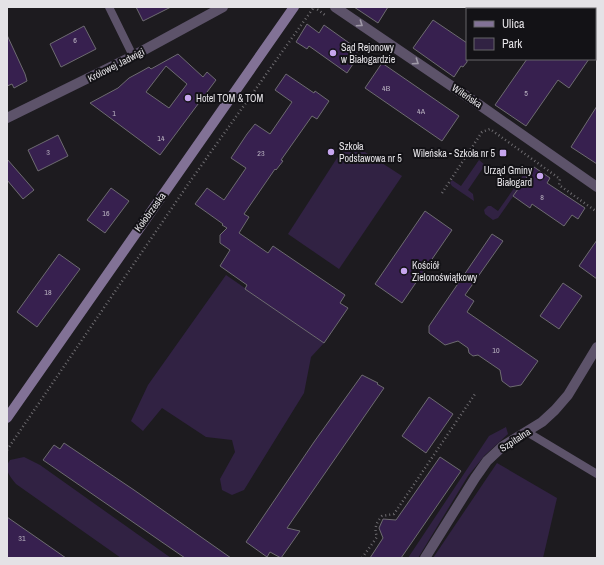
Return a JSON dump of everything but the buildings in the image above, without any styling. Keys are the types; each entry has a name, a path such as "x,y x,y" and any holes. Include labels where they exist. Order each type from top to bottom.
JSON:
{"main road":[{"name":"Kołobrzeska","path":"7,418 294,7"}],"street":[{"name":"Królowej Jadwigi","path":"7,118 133,56 224,7"},
{"name":"Wileńska","path":"335,7 597,187"},
{"name":"Szpitalna","path":"425,558 487,461 503,446 542,422 555,410 568,395 597,347"}],"lane":[{"path":"109,7 133,56"},
{"path":"527,432 597,474"}],"path":[{"path":"7,450 191,180 314,7"},
{"path":"442,192 482,132 490,129 560,179 559,185 597,212"},
{"path":"362,558 377,537 375,529 377,522 382,516 394,514 475,394"}],"green space":[{"path":"348,141 402,176 339,269 288,234"},
{"path":"479,160 485,165 468,190 473,194 474,201 450,183 452,180 461,186"},
{"path":"524,174 527,177 498,218 493,220 485,214 484,210 488,206 491,206 498,211"},
{"path":"226,275 324,343 311,357 304,393 244,490 232,495 222,490 220,479 235,452 232,440 206,437 162,408 143,431 131,421 148,385"},
{"path":"506,427 508,434 485,455 468,476 418,558 408,558 489,436"},
{"path":"24,457 40,465 171,558 121,558 16,484 8,473 7,467 10,460"},
{"path":"497,463 557,498 543,558 433,558"}],"place":[{"name":"Sąd Rejonowy w Białogardzie","path":"333,53"},
{"name":"Hotel TOM & TOM","path":"188,98"},
{"name":"Szkoła Podstawowa nr 5","path":"331,152"},
{"name":"Wileńska - Szkoła nr 5","path":"503,153"},
{"name":"Urząd Gminy Białogard","path":"540,176"},
{"name":"Kościół Zielonoświątkowy","path":"404,271"}]}
